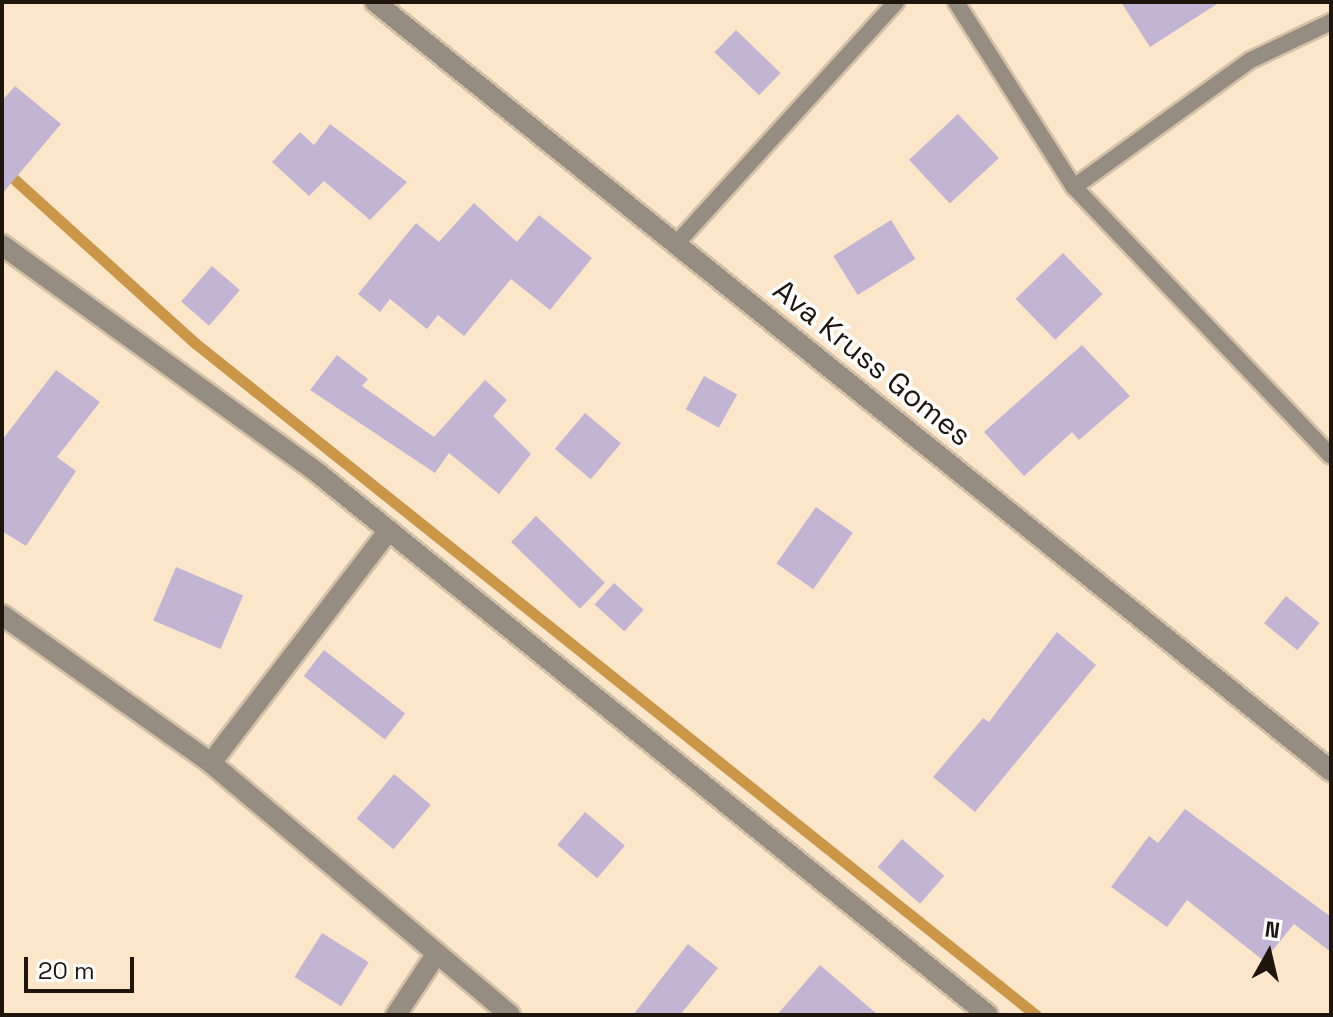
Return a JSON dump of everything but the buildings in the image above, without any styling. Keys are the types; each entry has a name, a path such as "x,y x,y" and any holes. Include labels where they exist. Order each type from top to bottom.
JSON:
{"street":[{"name":"Ava Kruss Gomes","path":"375,2 1331,771"},
{"path":"2,245 140,339 389,530 988,1015"},
{"path":"211,763 389,530"},
{"path":"2,615 211,763 510,1015"},
{"path":"396,1015 437,953"}],"lane":[{"path":"676,244 896,2"},
{"path":"956,2 1074,187 1331,456"},
{"path":"1074,187 1251,60 1331,22"}],"waterway":[{"path":"2,168 195,343 1036,1015"}]}
